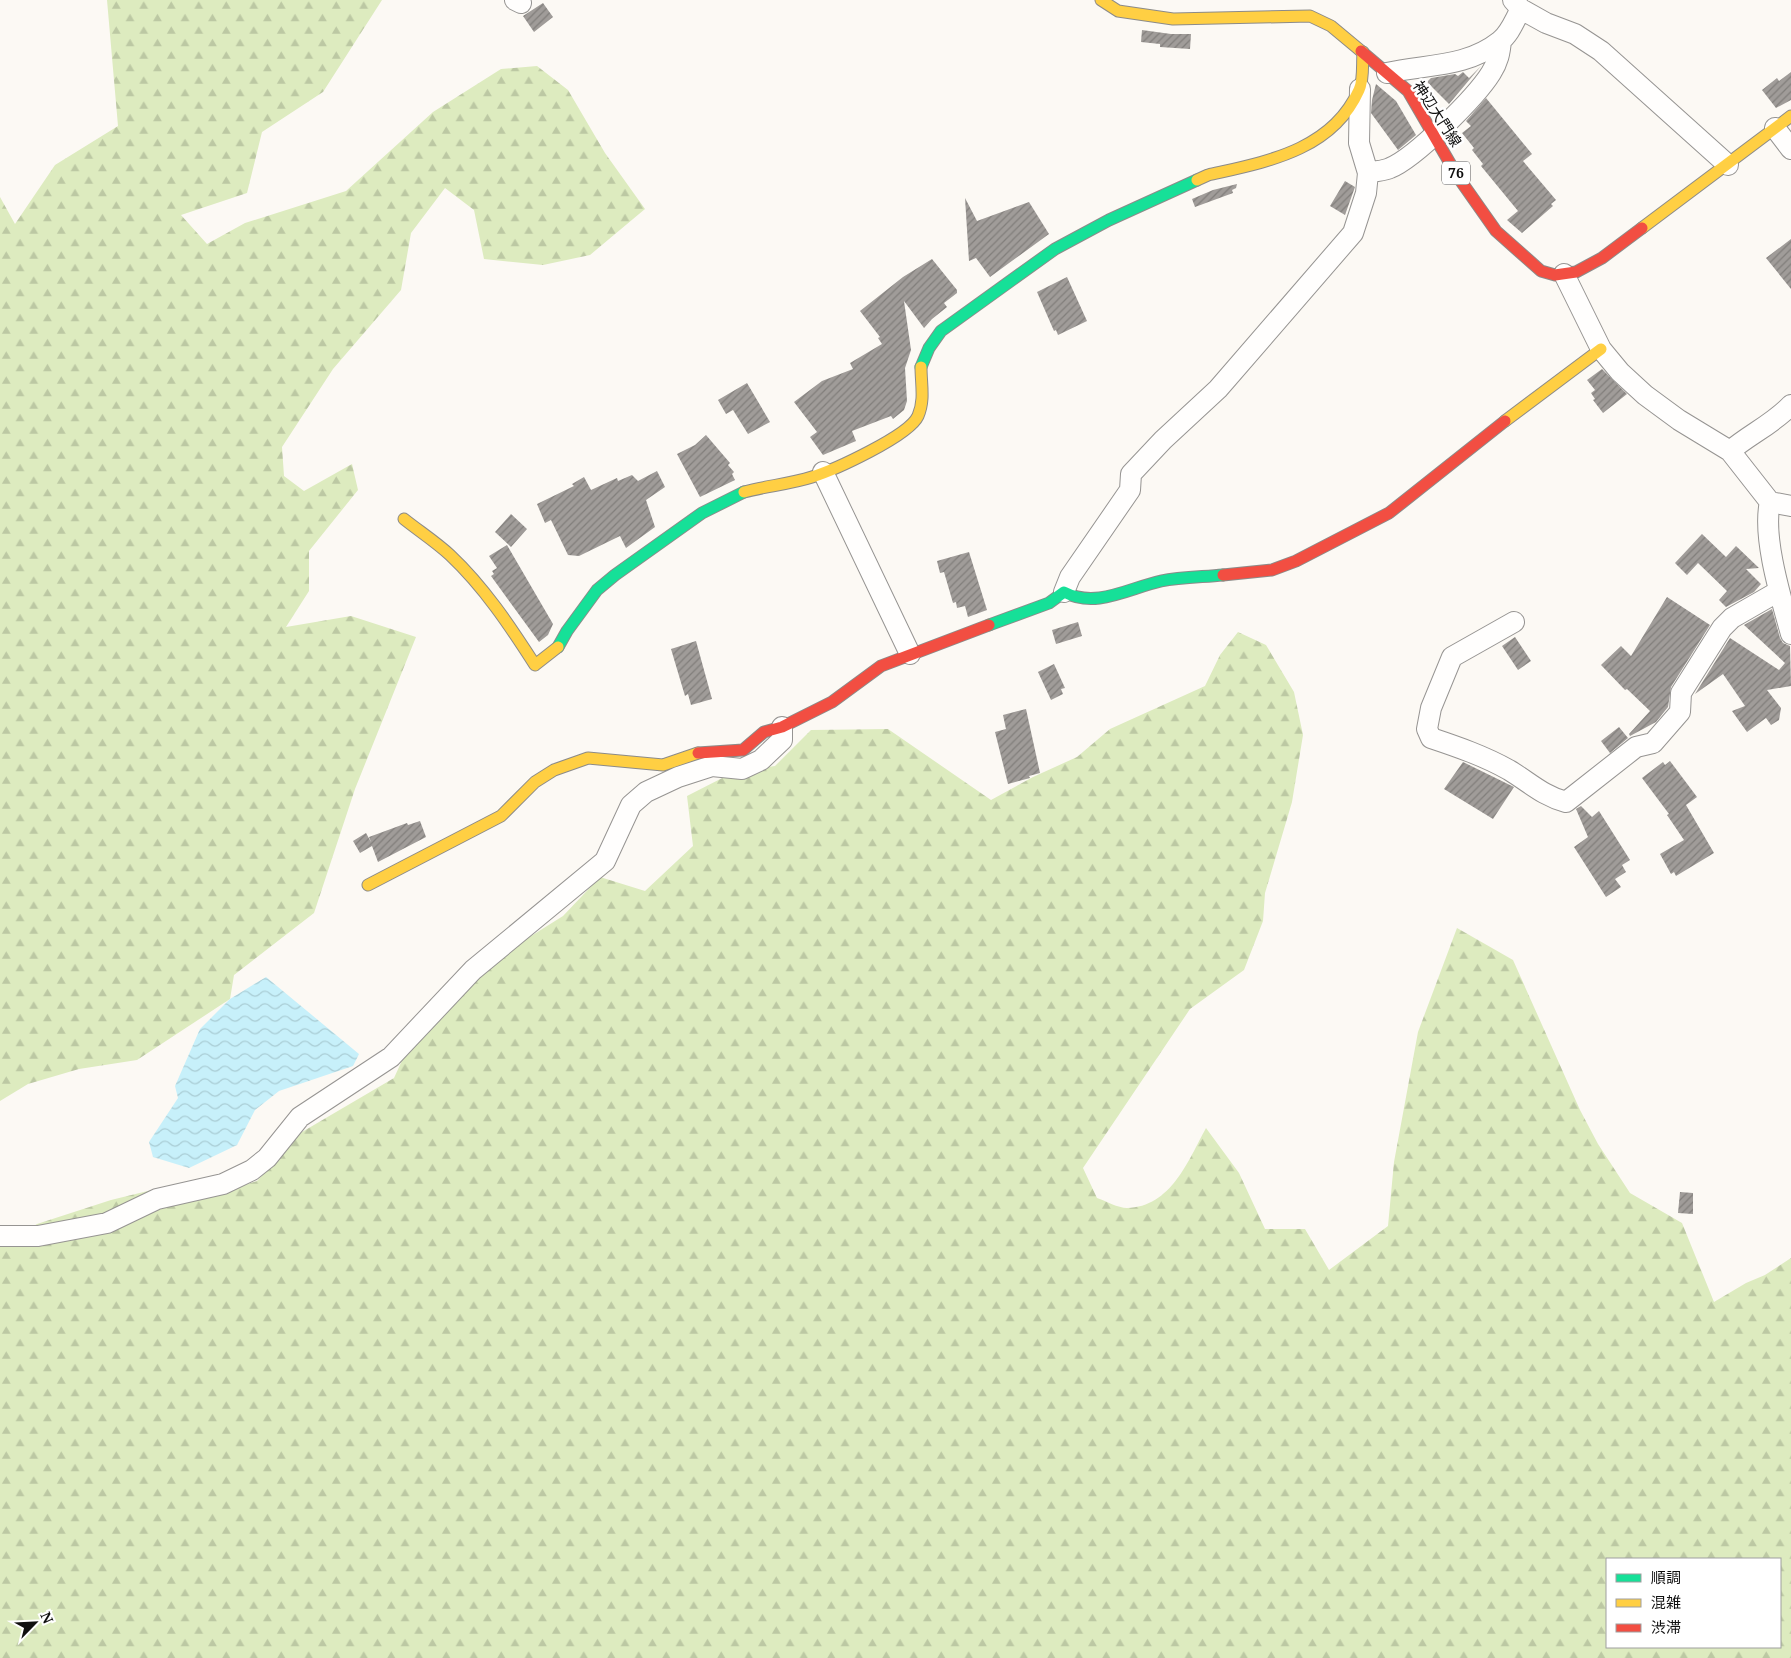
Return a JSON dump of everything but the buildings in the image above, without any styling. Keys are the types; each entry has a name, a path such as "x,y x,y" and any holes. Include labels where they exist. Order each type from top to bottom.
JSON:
{"street":[{"name":"神辺大門線","path":"1101,0 1118,10 1173,19 1310,8 1408,91 1458,177 1496,231 1541,271 1555,275 1576,272 1602,258 1791,116"},
{"path":"1368,173 1390,169 1409,158 1454,116 1490,74 1500,56 1501,40 1517,4 1546,23 1575,34 1601,51 1728,165"},
{"path":"1386,73 1412,67 1451,64 1480,53 1501,40"},
{"path":"368,885 502,816 535,782 562,767 588,758 663,765 702,752 743,750 764,732 782,727 832,702 881,666 1049,603 1064,592 1070,578 1130,490 1132,474 1163,440 1218,388 1353,233 1366,193 1368,173 1359,143 1363,52"},
{"path":"404,519 449,553 476,580 501,611 535,665 560,645 567,631 597,590 702,513 745,492 771,488 824,472 869,452 900,433 916,419 923,403 921,368 929,348 941,331 1055,249 1109,220 1208,175 1278,159 1304,146 1330,129 1345,112 1360,89"},
{"path":"1775,128 1791,149"},
{"path":"1564,274 1601,349 1620,372 1645,396 1679,420 1730,451 1770,502 1791,506"},
{"path":"1064,592 1075,598 1094,600 1162,580 1272,570 1296,561 1389,512 1498,426 1601,349"},
{"path":"1730,451 1742,441 1778,420 1791,405"},
{"path":"824,472 910,654"},
{"path":"1770,502 1767,523 1780,591 1791,634"},
{"path":"1514,622 1452,656 1431,708 1427,729 1431,738 1478,754 1511,771 1538,791 1566,802 1636,748 1653,743 1680,712 1682,693 1722,628 1732,618 1780,591"},
{"path":"0,1236 38,1236 107,1223 157,1199 223,1184 252,1170 267,1158 300,1117 391,1056 473,970 605,861 631,805 646,792 678,777 712,766 742,768 761,760 782,740 782,727"}],"green space":[{"path":"107,0 382,0 323,92 262,132 247,193 181,215 207,244 245,223 346,191 433,112 501,69 537,66 568,90 605,153 645,209 590,255 543,265 484,259 474,210 445,188 411,233 401,290 333,369 282,447 284,476 304,491 352,464 358,490 309,551 309,591 286,627 351,616 416,637 355,789 314,913 234,975 230,999 137,1060 79,1069 28,1084 0,1101 0,197 15,224 55,165 118,126"},
{"path":"1238,632 1266,645 1294,692 1303,735 1292,802 1265,893 1263,921 1244,970 1190,1009 1083,1168 1097,1198 1123,1208 1142,1206 1155,1200 1167,1191 1185,1168 1206,1128 1239,1173 1265,1229 1305,1229 1329,1270 1388,1226 1394,1162 1418,1032 1457,928 1513,960 1580,1110 1598,1144 1630,1193 1682,1223 1714,1302 1746,1283 1765,1275 1791,1258 1791,1658 0,1658 0,1247 37,1224 111,1200 160,1188 204,1198 257,1181 302,1132 394,1078 405,1054 483,966 563,916 600,877 645,891 693,846 687,796 734,772 775,766 811,730 888,729 991,800 1033,777 1077,757 1110,729 1205,686 1220,655"}],"water":[{"path":"266,977 359,1054 353,1066 279,1091 255,1110 237,1145 189,1168 153,1157 149,1142 178,1098 175,1086 200,1029 230,999"}],"traffic: fast":[{"path":"921,367 929,348 941,331 1055,249 1109,220 1197,180"},
{"path":"558,647 567,631 597,590 702,513 744,492"},
{"path":"989,625 1049,603 1064,592 1076,597 1100,598 1161,581 1223,575"}],"traffic: slow":[{"path":"1101,0 1118,11 1173,19 1310,16 1331,26 1361,51"},
{"path":"1197,180 1208,175 1252,165 1295,150 1314,140 1332,127 1347,111 1361,86 1363,52"},
{"path":"1642,228 1791,116"},
{"path":"1505,421 1601,349"},
{"path":"744,492 823,473 853,460 901,433 912,424 920,410 922,398 921,367"},
{"path":"404,519 445,550 474,580 506,621 535,665 558,647"},
{"path":"368,885 501,816 535,782 554,770 588,758 663,765 698,753"}],"traffic: jam":[{"path":"1361,51 1408,91 1458,177 1496,231 1541,271 1555,275 1576,272 1602,258 1642,228"},
{"path":"1223,575 1272,570 1296,561 1389,513 1505,421"},
{"path":"698,753 743,750 764,732 782,727 832,702 881,666 989,625"}]}
